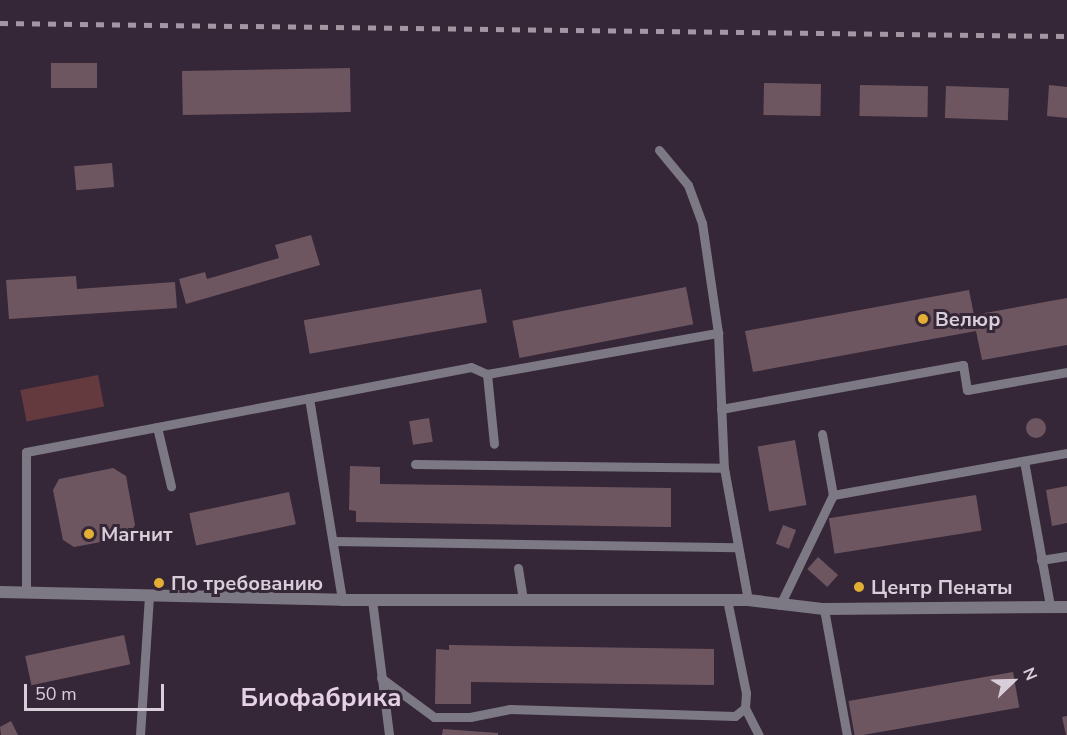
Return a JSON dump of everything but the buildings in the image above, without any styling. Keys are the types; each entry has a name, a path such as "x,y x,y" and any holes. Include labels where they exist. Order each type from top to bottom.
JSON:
{"street":[{"path":"0,592 342,600 748,600 824,609 1050,605 1067,607"}],"lane":[{"path":"659,150 688,185 697,203 718,333 724,468 736,547 748,600"},
{"path":"26,592 26,452 471,367 487,374 718,333"},
{"path":"722,409 963,365 967,390 1067,372"},
{"path":"487,374 494,444"},
{"path":"309,398 342,600"},
{"path":"157,427 171,486"},
{"path":"780,605 833,495 822,435"},
{"path":"833,495 1067,453"},
{"path":"1024,461 1050,605"},
{"path":"415,464 724,468"},
{"path":"333,541 736,547"},
{"path":"1041,560 1067,556"},
{"path":"518,568 524,600"},
{"path":"140,735 149,595"},
{"path":"372,600 389,735"},
{"path":"727,600 746,693 745,708 759,735"},
{"path":"824,609 847,735"},
{"path":"381,678 434,717 470,717 510,709 735,716 745,708"}],"shaded area":[{"path":"98,375 104,406 27,421 20,390"}],"railway":[{"path":"0,23 1067,36"}],"place":[{"name":"Велюр","path":"923,319"},
{"name":"Магнит","path":"89,534"},
{"name":"По требованию","path":"159,583"},
{"name":"Центр Пенаты","path":"859,587"}],"district":[{"name":"Биофабрика","path":"321,698"}]}
